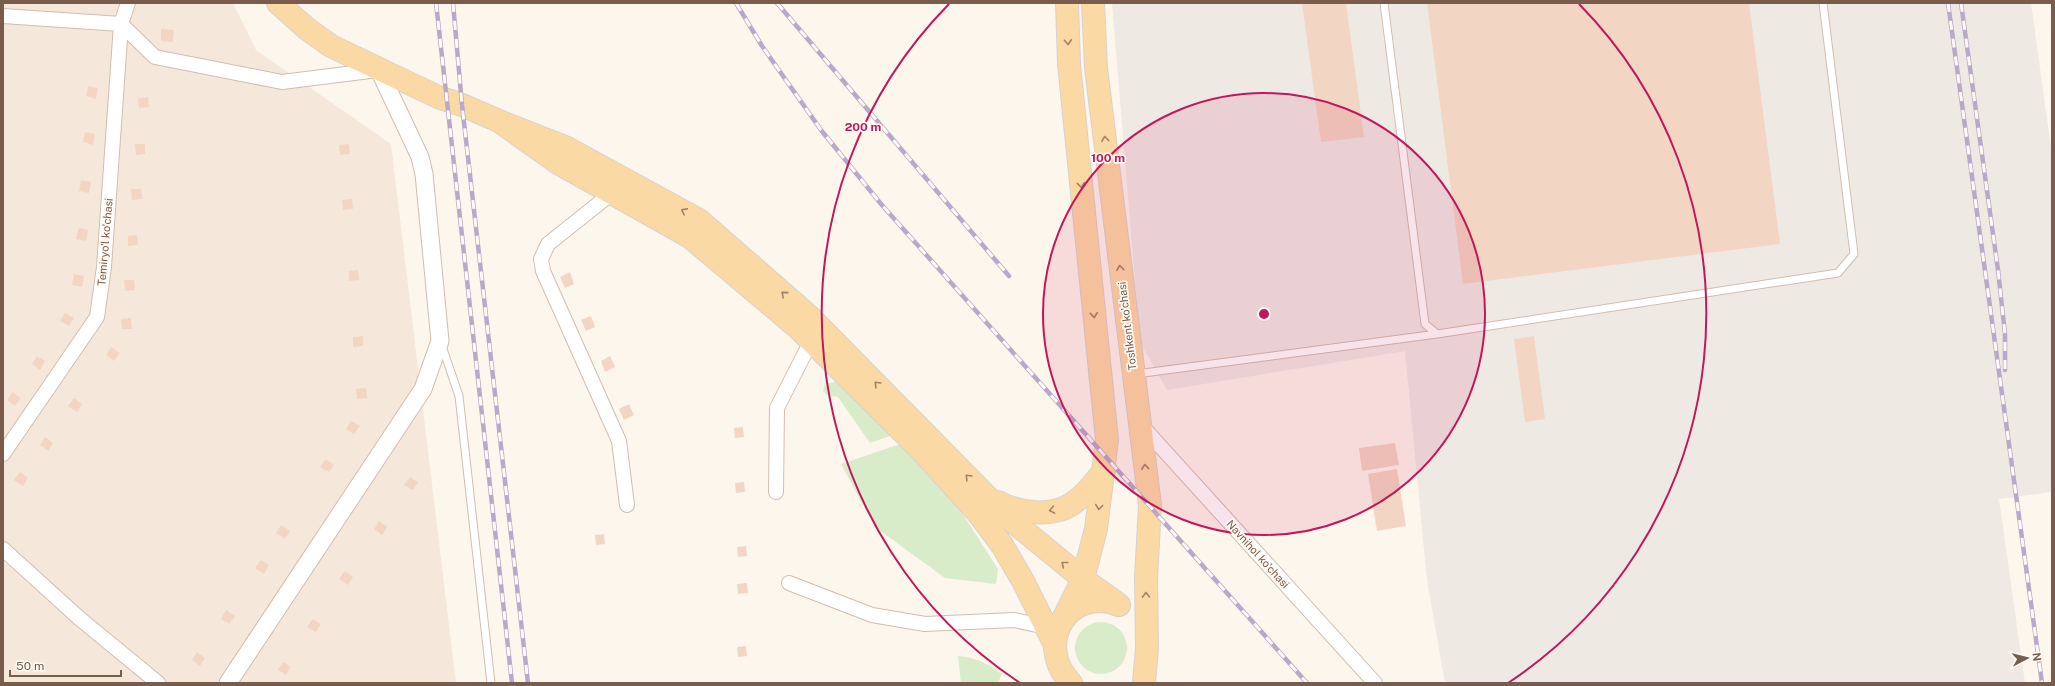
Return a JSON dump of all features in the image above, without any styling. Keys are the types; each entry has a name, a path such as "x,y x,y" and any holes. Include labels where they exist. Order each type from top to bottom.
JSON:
{"main road":[{"path":"278,3 306,28 331,46 379,70 566,148 699,220 1005,515 1083,579 1127,610 1142,627 1147,648 1144,683"},
{"path":"1054,631 1083,579 1096,528 1107,440 1069,64 1066,3"},
{"name":"Toshkent ko'chasi","path":"1093,3 1096,68 1150,505 1146,578 1147,648"},
{"path":"499,121 558,163 690,237 818,336 978,513 1002,545 1054,631 1057,665 1067,680"},
{"path":"984,494 1007,507 1025,512 1054,510 1068,506 1076,501 1104,471"},
{"path":"1054,631 1069,613 1080,606 1092,602 1105,601 1118,604"},
{"path":"1130,683 1138,674 1144,662 1147,648"}],"street":[{"name":"Temiryo'l ko'chasi","path":"3,454 97,317 104,267 121,24 128,3"},
{"path":"3,16 121,24 155,57 282,82 379,70 420,157 424,174 440,341 424,389 228,683"},
{"path":"612,194 548,244 541,259 542,271 619,441 627,505"},
{"path":"776,492 777,408 818,336"},
{"name":"Navnihol ko'chasi","path":"1141,425 1376,683"},
{"path":"3,549 79,618 158,683"},
{"path":"789,583 872,615 910,622 925,624 1014,620 1054,631"}],"lane":[{"path":"1384,3 1425,324 1437,334"},
{"path":"1133,374 1437,334 1838,273 1854,254 1823,3"},
{"path":"440,341 459,396 491,683"}],"shaded area":[{"path":"3,3 233,3 256,50 391,144 456,683 3,683"},
{"path":"1112,3 2031,3 2052,155 2052,492 1999,499 2025,683 1445,683 1427,581 1405,351 1167,390 1140,342"}],"green space":[{"path":"839,381 896,434 870,443 838,397 827,395 823,391 825,384"},
{"path":"903,443 957,505 998,569 996,584 945,578 875,527 841,464"},
{"path":"1096,622 1106,622 1120,629 1127,643 1127,653 1120,667 1106,674 1096,674 1086,670 1079,663 1075,653 1075,643 1079,633 1086,626"},
{"path":"958,656 976,659 997,670 1002,674 998,683 961,683"}],"building":[{"path":"1302,3 1346,3 1364,137 1321,142"},
{"path":"1427,3 1749,3 1780,244 1463,284"},
{"path":"161,29 174,30 173,42 161,41"},
{"path":"88,86 98,88 96,99 86,96"},
{"path":"148,97 149,107 139,108 138,98"},
{"path":"85,132 95,134 93,145 83,142"},
{"path":"135,144 145,144 145,154 136,155"},
{"path":"349,144 350,154 340,155 339,145"},
{"path":"81,180 91,182 89,193 79,191"},
{"path":"131,189 141,189 142,199 132,200"},
{"path":"352,199 353,209 343,210 342,200"},
{"path":"79,228 88,230 86,241 76,239"},
{"path":"137,235 138,245 128,246 128,236"},
{"path":"358,270 359,280 349,281 349,271"},
{"path":"570,272 574,284 565,288 560,277"},
{"path":"74,274 84,276 82,287 72,285"},
{"path":"124,280 134,280 135,290 125,291"},
{"path":"65,313 74,318 69,326 60,321"},
{"path":"591,316 595,327 586,331 581,320"},
{"path":"131,318 132,329 122,329 121,319"},
{"path":"363,336 363,346 353,347 353,337"},
{"path":"1534,336 1545,419 1525,422 1514,339"},
{"path":"111,347 120,353 114,361 106,355"},
{"path":"37,356 45,361 40,370 32,364"},
{"path":"610,356 615,367 605,372 601,361"},
{"path":"366,388 367,398 357,399 356,389"},
{"path":"12,392 21,398 15,406 7,400"},
{"path":"74,398 82,404 77,412 68,406"},
{"path":"629,404 634,415 624,420 619,409"},
{"path":"351,421 360,426 354,434 346,429"},
{"path":"743,427 744,437 735,438 734,428"},
{"path":"45,437 53,443 48,451 40,445"},
{"path":"1395,443 1399,465 1362,471 1359,448"},
{"path":"326,459 334,465 329,472 320,467"},
{"path":"1397,469 1406,526 1377,531 1368,474"},
{"path":"20,472 28,478 23,486 14,480"},
{"path":"410,477 418,482 413,490 404,485"},
{"path":"744,482 745,492 736,493 735,483"},
{"path":"379,521 387,527 382,535 374,529"},
{"path":"281,525 290,531 285,539 276,533"},
{"path":"604,534 605,544 596,545 595,535"},
{"path":"746,546 747,556 738,557 737,547"},
{"path":"261,560 269,565 264,574 255,568"},
{"path":"345,571 353,577 348,585 339,579"},
{"path":"747,583 748,593 738,594 737,584"},
{"path":"226,610 235,616 229,624 221,619"},
{"path":"313,619 321,624 316,632 307,627"},
{"path":"746,646 747,656 738,657 737,647"},
{"path":"197,652 205,658 200,666 192,660"},
{"path":"283,662 291,667 286,675 278,670"}],"railway":[{"path":"436,3 512,683"},
{"path":"453,3 462,105 528,683"},
{"path":"736,3 762,46 821,130 881,204 1307,683"},
{"path":"777,3 1009,276"},
{"path":"1948,3 2042,683"},
{"path":"1961,3 1998,270 2005,334 2005,370"}]}
